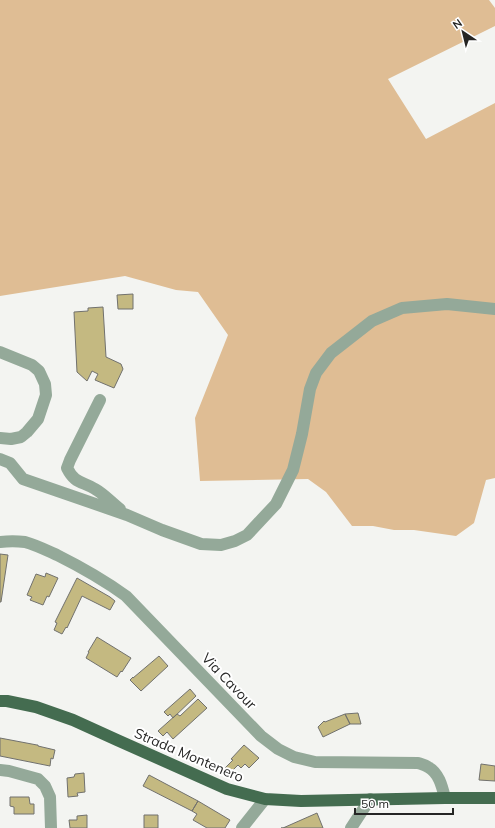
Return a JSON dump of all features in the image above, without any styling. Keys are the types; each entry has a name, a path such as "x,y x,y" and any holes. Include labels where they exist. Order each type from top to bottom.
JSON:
{"main road":[{"name":"Strada Montenero","path":"0,701 36,707 74,720 227,789 265,799 301,801 495,798"}],"street":[{"path":"0,459 10,463 23,478 127,515 162,530 202,544 220,545 235,541 246,535 276,504 293,470 302,434 310,389 316,373 331,353 372,321 402,308 447,304 495,309"},
{"path":"0,352 32,364 40,372 45,384 46,395 38,419 27,432 20,437 11,439 0,438"},
{"path":"100,400 67,468 77,481 95,489 127,515"},
{"name":"Via Cavour","path":"0,542 24,542 43,549 76,564 109,583 137,607 261,736 278,749 294,757 315,762 418,763 428,767 441,782 445,798"},
{"path":"0,770 38,779 45,786 50,798 51,828"},
{"path":"480,798 495,803"},
{"path":"242,828 265,799"},
{"path":"351,828 370,799"}],"shaded area":[{"path":"0,0 489,0 495,8 495,26 388,79 426,139 495,103 495,478 486,480 474,523 456,536 414,530 394,530 373,526 352,526 326,492 308,479 200,481 195,418 228,335 198,292 176,290 125,276 0,296"}],"building":[{"path":"133,294 133,309 118,309 117,295"},
{"path":"103,307 106,357 121,364 123,369 114,388 95,380 98,374 92,371 87,381 77,372 74,312 88,311 88,308"},
{"path":"0,554 8,555 1,602 0,602"},
{"path":"46,573 58,578 49,597 47,596 43,605 30,600 32,597 27,595 36,574 45,577"},
{"path":"77,578 115,601 110,610 82,596 67,628 66,627 62,634 54,630 57,623 55,622"},
{"path":"97,637 131,658 117,677 86,658"},
{"path":"159,656 168,666 141,691 130,680"},
{"path":"190,689 196,696 173,718 170,714 168,716 164,712"},
{"path":"198,699 207,708 173,739 167,732 163,736 158,731 177,714 180,716"},
{"path":"358,713 361,724 350,724 345,714"},
{"path":"345,714 350,724 323,737 318,727 324,721 325,722"},
{"path":"0,738 38,745 55,750 53,759 51,758 50,766 0,756"},
{"path":"244,745 259,758 249,768 245,764 241,768 238,765 232,771 225,768 233,760 231,759"},
{"path":"481,764 495,766 495,781 479,780"},
{"path":"84,773 85,792 77,793 78,796 68,797 67,778 74,777 75,774"},
{"path":"149,775 198,801 192,811 143,786"},
{"path":"10,797 29,797 30,804 34,804 34,814 14,814 14,807 10,806"},
{"path":"198,801 230,820 225,828 207,828 193,820 197,814 192,811"},
{"path":"317,813 323,828 283,828"},
{"path":"87,815 87,828 70,828 69,820 77,820 77,816"},
{"path":"144,815 158,815 158,828 144,828"}]}
